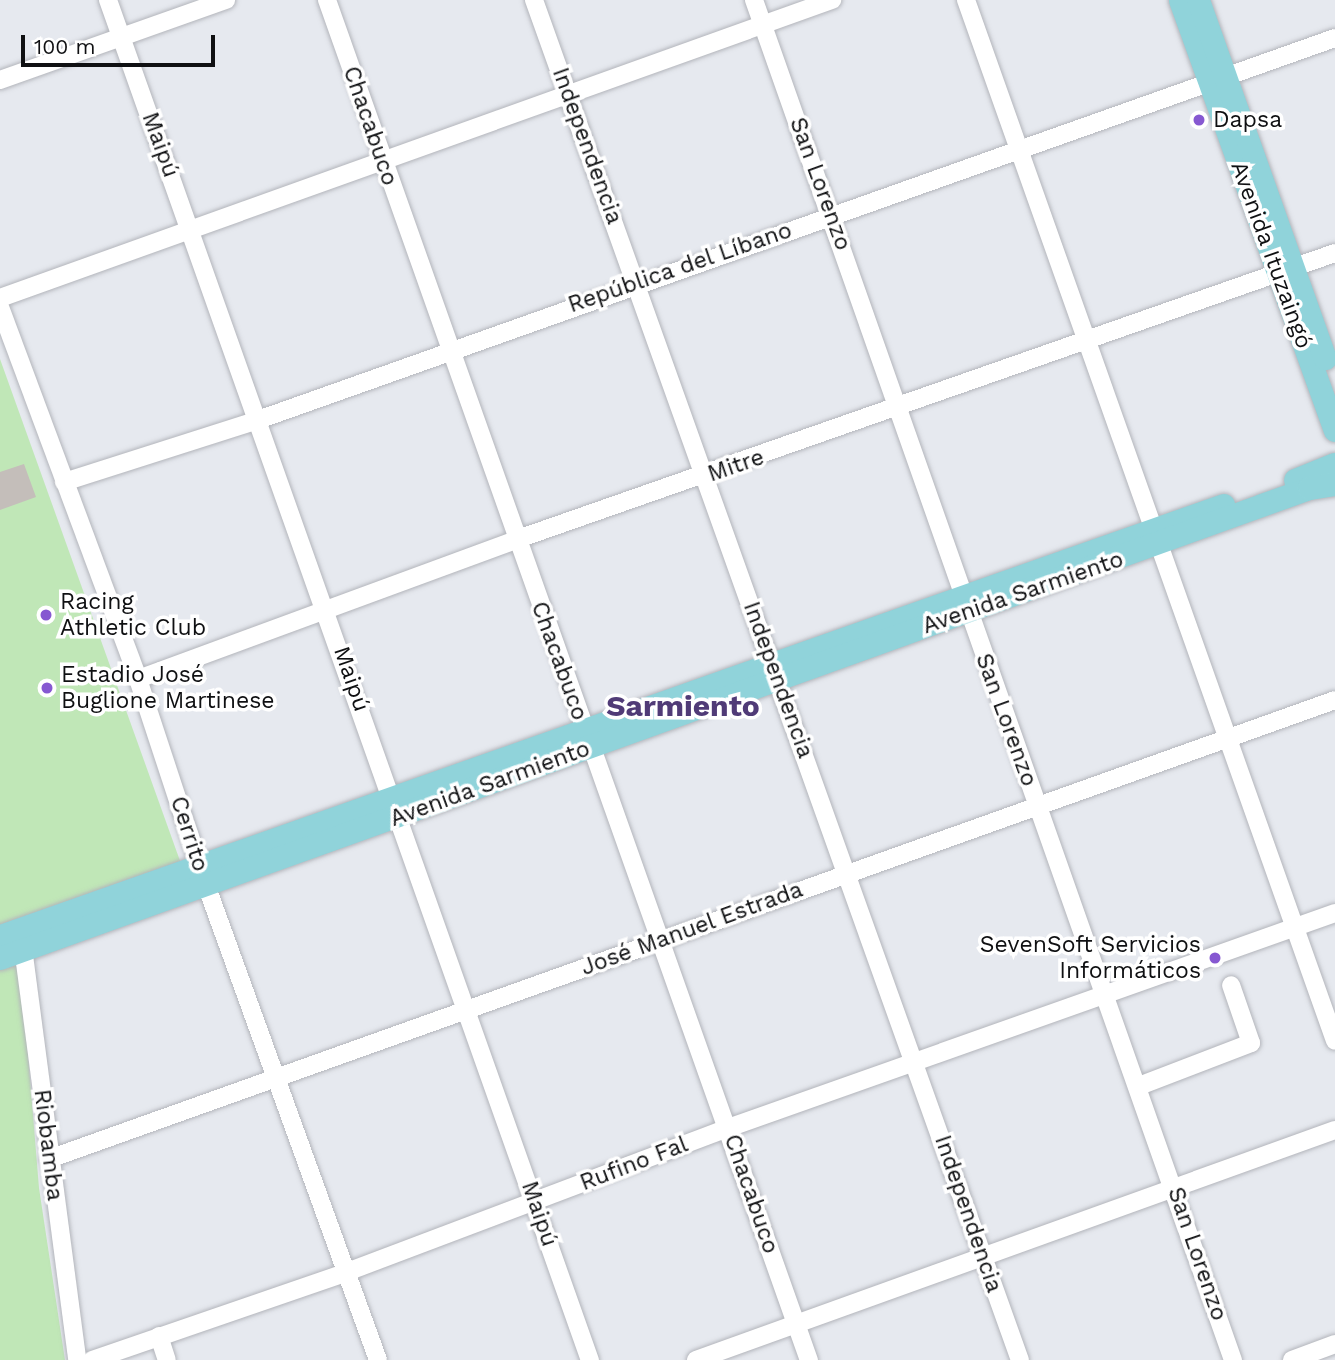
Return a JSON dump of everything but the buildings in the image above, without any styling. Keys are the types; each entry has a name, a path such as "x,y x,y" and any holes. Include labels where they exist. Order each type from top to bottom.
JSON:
{"main road":[{"name":"Avenida Ituzaingó","path":"1180,0 1217,78"},
{"name":"Avenida Ituzaingó","path":"1198,0 1217,78 1285,270 1335,430"},
{"name":"Avenida Ituzaingó","path":"1285,270 1335,388"},
{"name":"Avenida Sarmiento","path":"1156,537 1335,463"},
{"path":"1335,463 1335,471"},
{"name":"Avenida Sarmiento","path":"0,958 15,938 202,876 1156,537 1308,488 1335,484"}],"street":[{"name":"Maipú","path":"108,0 327,611 590,1360"},
{"path":"0,80 226,0"},
{"name":"Chacabuco","path":"327,0 515,541 728,1128 809,1360"},
{"name":"Independencia","path":"534,0 1020,1360"},
{"name":"San Lorenzo","path":"754,0 900,408 1037,807 1175,1187 1233,1360"},
{"path":"0,298 382,160 568,97 832,0"},
{"path":"966,0 1017,151 1230,739 1335,1041"},
{"name":"República del Líbano","path":"64,482 258,420 637,283 1335,38"},
{"name":"Mitre","path":"138,680 515,541 706,477 1084,339 1335,253"},
{"name":"Cerrito","path":"0,307 138,680 202,876 378,1360"},
{"name":"José Manuel Estrada","path":"49,1159 659,939 1335,700"},
{"name":"Rufino Fal","path":"92,1360 346,1272 535,1203 728,1128 915,1064 1105,992 1335,913"},
{"name":"Riobamba","path":"15,938 77,1360"},
{"path":"1139,1086 1251,1043 1231,985"},
{"path":"696,1360 1335,1130"},
{"path":"159,1336 167,1360"},
{"path":"1292,1360 1335,1344"}],"green space":[{"name":"Racing Athletic Club","path":"0,359 184,872 0,931"},
{"path":"15,962 21,969 39,1188 65,1360 0,1360 0,964"}],"place":[{"name":"Dapsa","path":"1199,120"},
{"name":"Racing Athletic Club","path":"46,615"},
{"name":"Estadio José Buglione Martinese","path":"47,688"},
{"name":"SevenSoft Servicios Informáticos","path":"1215,958"}],"district":[{"name":"Sarmiento","path":"683,706"}]}
